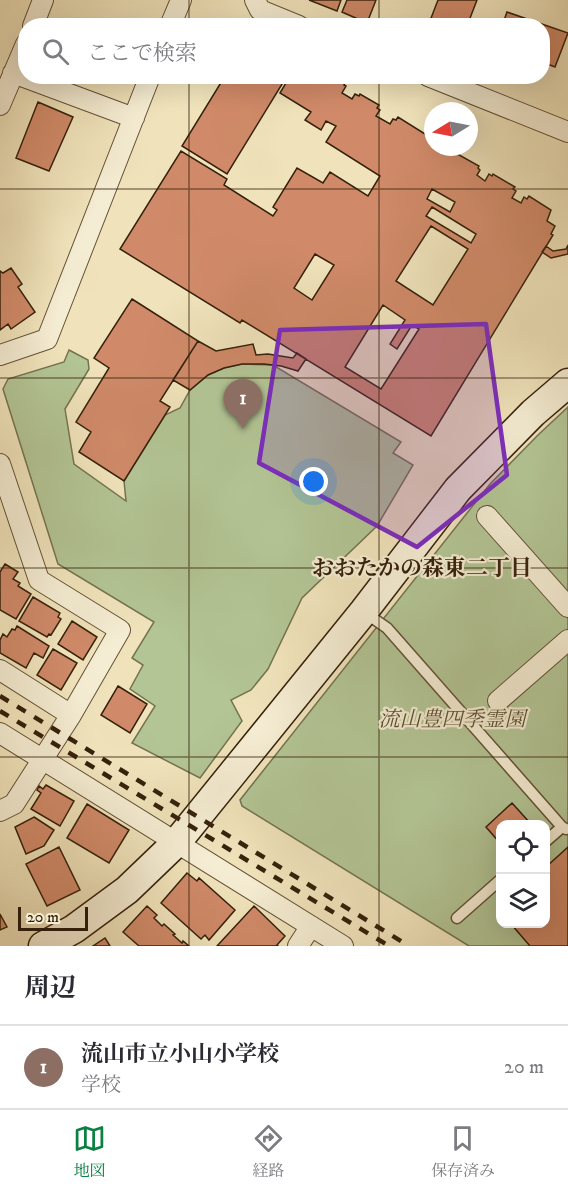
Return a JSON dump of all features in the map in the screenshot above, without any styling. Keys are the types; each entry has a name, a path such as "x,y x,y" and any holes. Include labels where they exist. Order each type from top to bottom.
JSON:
{"street":[{"path":"36,18 43,0"},
{"path":"173,18 181,0"},
{"path":"255,0 260,10 280,18"},
{"path":"0,105 18,62"},
{"path":"13,73 18,75"},
{"path":"43,84 134,118"},
{"path":"0,355 47,339 147,84"},
{"path":"448,84 568,132"},
{"path":"43,946 74,928 127,890 177,842 364,612 459,489 533,413 568,383"},
{"path":"0,464 6,503 39,580 120,630 71,715 14,804 0,811"},
{"path":"487,516 568,607"},
{"path":"498,701 568,640"},
{"path":"0,670 71,715"},
{"path":"0,734 344,946"},
{"path":"298,946 311,926"}],"lane":[{"path":"364,612 387,628 565,829 550,838"},
{"path":"457,918 496,884"}],"highlighted area":[{"path":"486,324 507,475 417,547 259,463 280,330"}],"green space":[{"path":"69,350 88,360 89,369 65,409 74,464 126,501 124,481 165,415 180,408 190,390 208,375 242,364 273,365 401,442 393,453 413,465 377,526 302,598 268,669 251,690 231,700 242,721 200,778 132,743 155,706 130,689 143,665 132,658 154,622 58,564 3,389 8,379 64,362"},
{"name":"流山豊四季霊園","path":"568,407 568,946 469,946 242,806 240,800 490,484"}],"building":[{"path":"309,0 341,0 337,11"},
{"path":"347,0 376,0 369,18 356,18 342,12"},
{"path":"438,0 477,0 470,18 431,18"},
{"path":"507,12 524,18 505,18"},
{"path":"550,27 568,33 555,67 550,65"},
{"path":"220,84 282,84 227,174 182,146"},
{"path":"285,84 345,84 346,86 342,93 352,99 355,94 359,96 360,94 379,105 377,108 380,110 376,116 390,124 398,117 424,133 424,156 461,156 479,166 480,170 477,175 485,181 489,174 492,176 493,174 515,187 513,189 516,191 512,198 521,203 524,197 527,199 529,196 551,210 547,221 555,226 551,234 553,235 431,436 242,320 240,323 120,249 181,151 227,179 224,185 273,216 277,210 273,207 297,168 323,183 330,172 368,196 380,176 326,142 336,126 326,121 321,130 305,120 311,112 280,93","holes":["432,189 455,202 450,212 427,199","432,207 476,234 471,243 426,216","431,226 468,249 433,305 396,281","315,254 334,265 312,300 294,288","383,305 405,320 390,344 397,349 412,325 419,329 381,389 345,367"]},
{"path":"38,102 73,117 49,171 16,158"},
{"path":"568,245 568,254 551,258 542,252 546,246 553,251 566,249"},
{"path":"11,268 22,284 18,287 35,312 11,329 8,324 0,330 0,271 3,273"},
{"path":"132,299 198,341 160,401 170,407 124,481 79,452 91,432 76,422 109,368 94,358"},
{"path":"198,341 216,351 253,344 256,355 268,354 293,358 297,353 306,359 298,371 264,364 242,364 224,368 208,375 190,390 173,380"},
{"path":"5,564 18,572 13,579 20,583 18,586 31,594 16,619 0,610 0,572"},
{"path":"33,597 60,613 58,617 61,619 51,635 47,637 19,621"},
{"path":"72,621 97,637 83,660 58,644"},
{"path":"17,626 49,646 43,658 34,653 26,668 0,653 0,640 3,634 7,637"},
{"path":"53,649 77,663 61,690 37,675"},
{"path":"118,686 147,704 130,733 101,715"},
{"path":"46,785 74,801 60,826 31,809 41,793 37,790 39,786 43,789"},
{"path":"512,803 527,820 496,820 496,838 486,827"},
{"path":"87,804 129,830 109,863 67,838"},
{"path":"34,817 54,830 44,846 26,854 15,827"},
{"path":"59,847 80,890 47,906 26,864"},
{"path":"568,847 568,946 530,946 514,928 550,928 550,863"},
{"path":"187,873 197,881 199,878 235,910 209,940 205,935 201,939 161,903"},
{"path":"147,906 157,915 154,918 162,926 164,924 182,943 183,941 189,946 139,946 123,932"},
{"path":"254,906 285,936 278,946 217,946"},
{"path":"0,914 7,927 0,930"},
{"path":"105,938 110,946 93,946"}],"railway":[{"path":"0,696 409,946"},
{"path":"0,711 389,946"}],"place":[{"name":"流山市立小山小学校","path":"243,429"}],"district":[{"name":"おおたかの森東二丁目","path":"422,568"}]}
